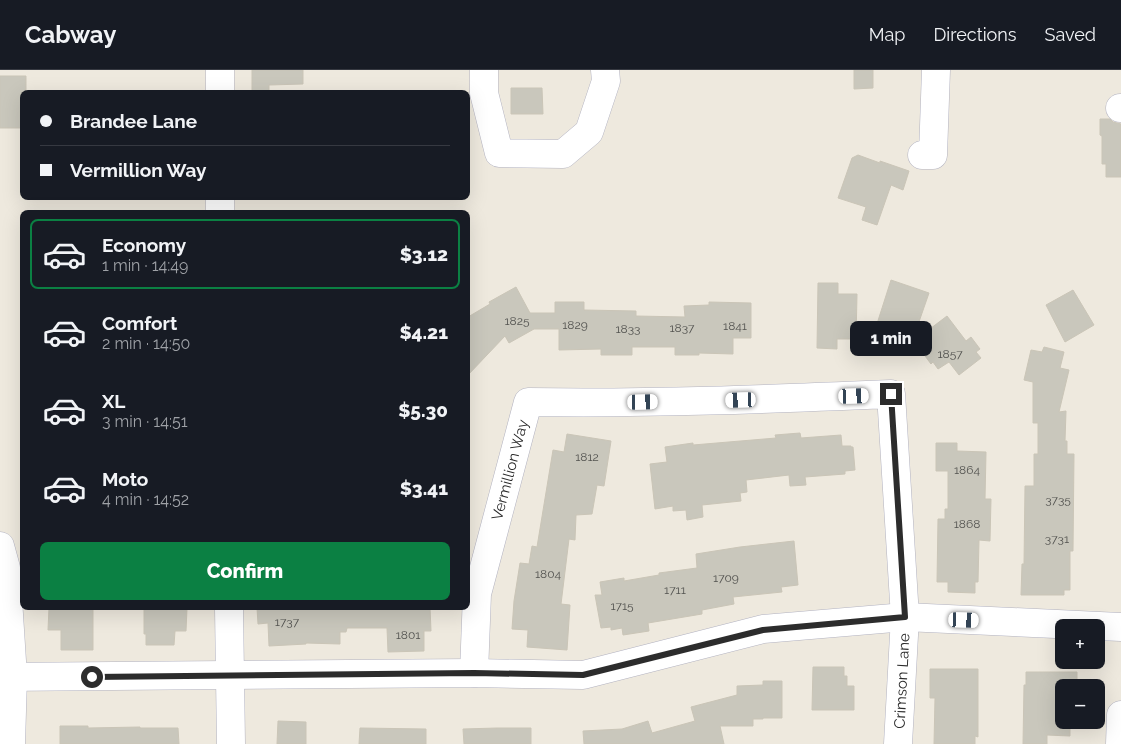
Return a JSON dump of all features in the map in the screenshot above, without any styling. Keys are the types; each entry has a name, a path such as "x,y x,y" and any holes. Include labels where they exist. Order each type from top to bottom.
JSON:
{"street":[{"path":"220,70 220,90"},
{"path":"484,70 484,93 499,153 563,154 589,132 606,81 605,70"},
{"path":"922,155 933,155 936,70"},
{"name":"Vermillion Way","path":"474,673 477,594 528,402 722,401 891,394 905,617"},
{"path":"0,546 6,568 6,677 11,744"},
{"path":"229,610 231,744"},
{"path":"6,677 474,673 583,675 763,630 905,617 1121,627"},
{"name":"Crimson Lane","path":"898,744 905,617"},
{"path":"1120,744 1121,715"}],"building":[{"path":"252,70 303,70 303,84 269,85 269,90 252,90"},
{"path":"854,70 873,70 873,88 854,89"},
{"path":"0,76 26,76 26,90 20,90 20,128 0,128"},
{"path":"511,88 542,88 543,114 511,114"},
{"path":"1100,119 1110,119 1121,124 1121,177 1106,177 1106,164 1102,164"},
{"path":"858,155 909,171 903,190 891,185 877,225 862,220 866,207 838,198 852,158"},
{"path":"891,280 929,293 913,339 876,327"},
{"path":"818,283 838,283 838,294 857,294 856,339 837,339 837,349 817,348"},
{"path":"516,287 530,313 555,313 555,302 584,302 584,310 636,311 636,316 685,317 684,306 709,305 709,302 751,303 751,338 733,338 733,354 699,353 699,355 675,355 675,347 632,347 632,355 601,355 601,349 559,350 559,329 534,329 509,343 505,336 470,373 470,316 490,304 489,302"},
{"path":"1073,290 1094,325 1065,342 1046,305"},
{"path":"947,316 966,341 971,337 980,349 976,352 981,358 959,375 949,362 938,369 933,362 931,364 914,341"},
{"path":"1044,347 1064,352 1060,368 1069,370 1059,412 1066,411 1065,441 1067,441 1067,454 1074,454 1073,551 1070,551 1070,590 1064,590 1064,595 1021,595 1022,564 1024,564 1025,486 1034,486 1034,454 1038,454 1038,423 1033,423 1033,382 1024,380 1031,350 1042,352"},
{"path":"800,433 801,438 841,435 842,446 853,447 855,470 845,471 845,474 805,477 806,485 790,486 789,475 746,480 747,492 740,493 741,501 702,505 703,517 687,520 686,510 673,511 673,506 655,509 650,464 667,462 665,447 693,443 693,445 776,438 775,435"},
{"path":"567,434 611,441 604,486 597,485 592,514 576,515 575,540 569,539 561,604 570,605 567,650 527,647 528,630 512,629 520,563 529,564 532,546 537,547 553,450 564,452"},
{"path":"936,443 957,443 957,451 986,452 985,499 991,499 990,541 979,540 978,582 975,582 975,593 948,592 948,582 937,582 938,519 945,519 945,509 948,509 948,471 936,471"},
{"path":"794,541 798,585 781,587 782,592 733,597 734,604 702,610 702,614 648,623 649,631 623,635 622,628 611,630 611,627 601,628 595,595 602,595 600,582 624,578 624,581 659,575 659,573 697,568 696,554"},
{"path":"49,610 93,610 93,650 61,650 61,630 48,630"},
{"path":"144,610 187,610 186,631 175,631 174,645 146,645 146,634 144,634"},
{"path":"257,610 430,610 431,631 424,631 424,651 388,652 387,628 347,628 346,632 340,632 340,644 306,643 269,646 268,623 258,624"},
{"path":"813,667 844,667 844,676 847,676 847,686 854,686 854,710 812,710"},
{"path":"930,669 978,669 978,737 975,736 975,744 934,744 935,698 930,698"},
{"path":"1026,672 1077,672 1077,679 1055,679 1055,729 1070,729 1070,736 1047,735 1047,744 1023,744 1024,685 1026,685"},
{"path":"763,681 782,681 782,718 753,719 753,726 720,726 724,744 584,744 583,731 622,729 648,721 652,733 695,721 691,707 737,695 737,686 763,685"},
{"path":"278,721 306,722 306,744 277,744"},
{"path":"60,726 88,726 88,728 178,728 179,744 60,744"},
{"path":"360,728 426,729 426,744 359,744"},
{"path":"531,728 531,744 464,744 463,729"}],"route":[{"path":"92,677 474,673 583,675 763,630 905,617 891,394"}]}
